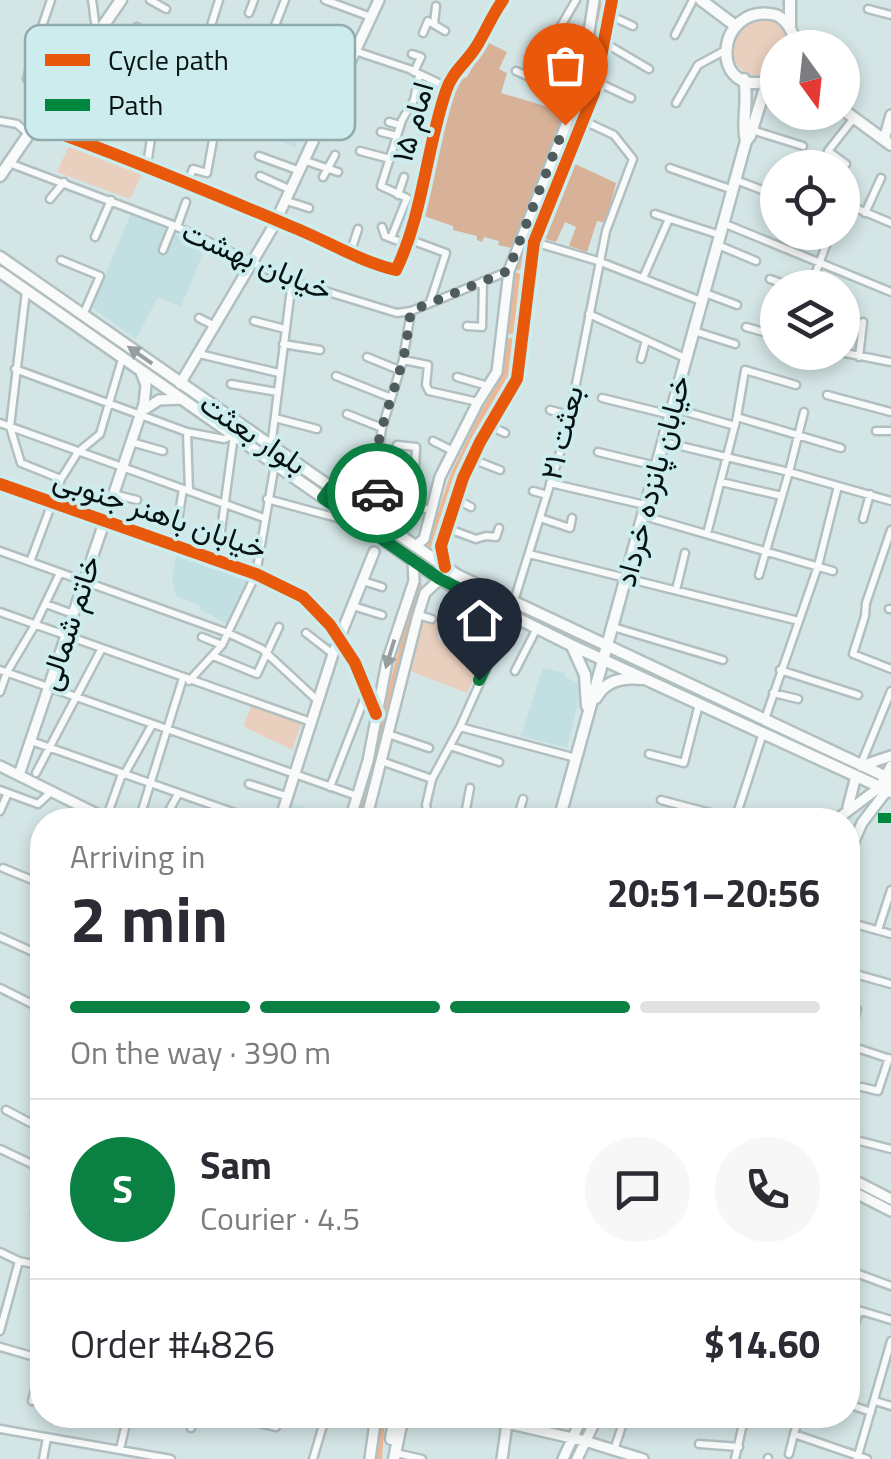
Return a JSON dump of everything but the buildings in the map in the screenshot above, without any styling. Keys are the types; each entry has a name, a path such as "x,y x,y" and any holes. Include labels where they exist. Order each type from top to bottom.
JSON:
{"main road":[{"path":"104,25 121,0"},
{"path":"701,0 733,24"},
{"path":"764,12 774,0"},
{"path":"790,0 790,28"},
{"path":"760,80 744,80 733,70 724,51 728,32 745,14 764,12 776,15 790,28"},
{"name":"خیابان پانزده خرداد","path":"744,80 746,141"},
{"name":"خیابان پانزده خرداد","path":"562,808 746,141 760,110"},
{"path":"860,122 888,142"},
{"path":"0,176 25,136"},
{"name":"بلوار بعثت","path":"0,257 445,567 514,602 604,660 795,748 888,783"},
{"name":"بلوار بعثت","path":"0,272 440,579 538,627 567,638 585,636 608,646 800,736 858,771"},
{"path":"76,327 83,316"},
{"path":"323,498 331,487"},
{"path":"585,636 602,634 613,626"},
{"path":"567,638 585,675 588,716"},
{"path":"588,716 598,694 612,682 649,680"},
{"path":"795,748 800,736"},
{"path":"391,1453 392,1428"},
{"path":"391,1453 399,1428"}],"street":[{"path":"42,25 50,0"},
{"path":"92,0 96,25"},
{"path":"150,0 166,9"},
{"path":"211,25 218,0"},
{"path":"249,13 253,0"},
{"path":"276,25 285,0"},
{"path":"325,0 344,3 371,18"},
{"path":"378,0 355,51 374,62 433,76 447,87"},
{"name":"امام ۱۵","path":"350,254 396,270 407,242 447,87 455,70 475,50 503,0"},
{"path":"554,38 576,0"},
{"path":"445,567 441,546 455,498 489,426 517,379 534,242 596,81 612,0"},
{"path":"675,35 693,0"},
{"path":"415,546 424,540 440,477 497,372 508,271 576,98 591,1"},
{"path":"434,24 436,6"},
{"path":"868,9 891,15"},
{"path":"590,23 606,20 633,26"},
{"path":"423,32 428,21 446,31"},
{"path":"602,42 649,69"},
{"path":"676,103 698,65 724,51"},
{"path":"391,238 407,200 406,196 381,186 400,126 415,104 412,72 421,57 412,54"},
{"path":"516,70 576,98"},
{"path":"596,81 630,98"},
{"path":"404,94 415,104"},
{"path":"888,142 891,115"},
{"name":"بعثت ۲۱","path":"514,602 569,416 598,261 633,159 614,135 582,120"},
{"path":"0,121 25,126"},
{"path":"389,122 400,126"},
{"path":"752,130 803,146"},
{"path":"829,150 845,130"},
{"path":"381,132 405,147"},
{"path":"73,140 147,165 350,254 358,228"},
{"path":"98,147 100,140"},
{"path":"147,165 151,140"},
{"path":"188,182 193,169 207,173 213,140"},
{"path":"180,384 277,220 315,140"},
{"path":"360,150 390,158"},
{"path":"334,170 335,155"},
{"path":"259,156 334,170"},
{"name":"خیابان بهشت","path":"4,164 111,200 238,253 252,264 292,281 397,313 411,311"},
{"path":"670,168 760,192"},
{"path":"324,177 334,170"},
{"path":"260,176 292,190"},
{"path":"398,194 404,177"},
{"path":"865,212 881,178"},
{"path":"544,179 556,184"},
{"path":"50,199 64,182"},
{"path":"95,238 111,200"},
{"path":"287,201 309,208"},
{"path":"162,250 186,202"},
{"path":"860,210 891,224"},
{"path":"655,214 818,264 891,292"},
{"path":"644,278 669,219"},
{"path":"382,227 384,236 446,253 430,303"},
{"path":"720,234 756,261"},
{"path":"534,242 738,305"},
{"path":"816,270 823,250"},
{"path":"62,260 100,276 83,316"},
{"path":"370,514 378,499 382,428 403,360 411,311 508,271"},
{"path":"271,447 292,281"},
{"path":"467,326 482,327 483,281"},
{"path":"26,291 10,426 20,463 61,479"},
{"path":"588,314 686,358"},
{"path":"199,318 215,326"},
{"path":"254,321 285,329"},
{"path":"863,322 860,357 891,362"},
{"path":"746,327 760,331"},
{"path":"694,331 736,344"},
{"path":"501,336 522,338"},
{"path":"641,360 646,340"},
{"path":"283,344 320,350"},
{"path":"200,354 280,374"},
{"path":"367,357 400,370"},
{"path":"30,562 61,479 78,452 100,434 122,359"},
{"path":"403,360 429,366 429,391 478,402"},
{"path":"15,368 187,432 224,440 234,435"},
{"path":"708,534 745,370 796,385"},
{"name":"خاتم شمالی","path":"19,775 140,414 146,391 142,372"},
{"path":"336,376 389,397"},
{"path":"457,377 488,386"},
{"path":"230,384 277,392"},
{"path":"827,395 891,412"},
{"path":"602,398 798,434 841,448"},
{"path":"140,414 154,402 182,399"},
{"path":"550,410 569,416"},
{"path":"758,575 804,412"},
{"path":"347,414 382,428"},
{"path":"274,418 317,430"},
{"path":"0,423 264,518"},
{"path":"489,426 505,434"},
{"path":"876,431 891,431"},
{"path":"174,544 186,490 187,432"},
{"path":"217,560 234,435"},
{"path":"433,440 453,451"},
{"path":"131,442 163,451"},
{"path":"664,442 891,502"},
{"path":"397,444 416,447 406,504"},
{"path":"598,452 657,466"},
{"path":"472,459 500,470"},
{"path":"143,808 186,680 222,644 256,574 275,464"},
{"path":"362,481 376,482"},
{"path":"721,482 782,496"},
{"name":"خیابان باهنر جنوبی","path":"0,484 256,574 304,598 339,641"},
{"path":"550,484 590,492 708,534 833,571"},
{"path":"765,720 818,566 838,486"},
{"path":"533,492 547,496"},
{"path":"113,494 137,500"},
{"path":"863,519 870,494"},
{"path":"455,498 471,507"},
{"path":"267,499 340,520"},
{"path":"378,499 431,510"},
{"path":"540,518 570,528 572,518"},
{"path":"446,528 476,540 496,537 499,528"},
{"path":"891,530 853,654 891,669"},
{"path":"0,551 228,632 268,655 318,701"},
{"path":"283,808 333,654 374,552"},
{"path":"676,590 685,553"},
{"path":"529,554 799,621"},
{"path":"354,808 386,662 414,581 414,560"},
{"path":"0,692 3,671 35,625 60,572"},
{"path":"369,808 418,614 425,593 440,579"},
{"path":"362,580 382,587"},
{"path":"46,604 73,614"},
{"path":"353,606 382,614"},
{"path":"0,612 311,722"},
{"path":"418,614 432,619"},
{"path":"427,808 432,779 511,615"},
{"path":"613,626 723,660"},
{"path":"213,656 257,674 280,627"},
{"path":"515,672 538,627"},
{"path":"306,632 333,654"},
{"path":"202,637 222,644"},
{"path":"339,641 355,663 376,714"},
{"path":"36,773 101,650"},
{"path":"780,670 858,695"},
{"path":"3,671 357,796"},
{"path":"330,787 368,692"},
{"path":"847,808 858,771 891,692"},
{"path":"773,694 798,700"},
{"path":"648,754 684,763 699,704"},
{"path":"111,808 123,775 152,725"},
{"path":"460,727 576,758"},
{"path":"740,808 763,733"},
{"path":"386,734 429,748"},
{"path":"31,741 219,808"},
{"path":"450,746 499,762"},
{"path":"858,771 891,756"},
{"path":"380,761 432,779"},
{"path":"0,766 84,808"},
{"path":"849,808 888,783"},
{"path":"860,829 888,783"},
{"path":"249,784 286,796"},
{"path":"466,808 470,788"},
{"path":"0,811 4,792 38,804 52,791"},
{"path":"170,808 178,794"},
{"path":"521,808 523,799"},
{"path":"661,800 686,808"},
{"path":"3,868 30,879"},
{"path":"878,930 891,890"},
{"path":"860,925 891,934"},
{"path":"0,937 30,951"},
{"path":"860,975 891,984"},
{"path":"0,988 30,1003"},
{"path":"860,1049 890,1059 878,1091 862,1088"},
{"path":"6,1110 30,1123"},
{"path":"860,1141 891,1148"},
{"path":"0,1148 30,1163"},
{"path":"860,1184 891,1198"},
{"path":"860,1195 891,1211"},
{"path":"0,1252 30,1263"},
{"path":"0,1332 19,1261"},
{"path":"860,1275 891,1286"},
{"path":"0,1291 9,1293"},
{"path":"860,1311 891,1320"},
{"path":"857,1458 891,1341"},
{"path":"0,1347 30,1356"},
{"path":"876,1401 891,1406"},
{"path":"860,1408 871,1412"},
{"path":"120,1449 125,1428"},
{"path":"313,1459 322,1428"},
{"path":"370,1459 374,1428"},
{"path":"502,1459 506,1428"},
{"path":"538,1428 643,1459"},
{"path":"563,1459 577,1428"},
{"path":"576,1459 592,1428"},
{"path":"614,1450 621,1428"},
{"path":"735,1459 742,1428"},
{"path":"789,1454 796,1428"},
{"path":"0,1429 171,1459"},
{"path":"0,1438 15,1432"},
{"path":"794,1434 867,1459"},
{"path":"43,1459 47,1438"},
{"path":"700,1444 739,1447"},
{"path":"391,1453 422,1459"}],"shaded area":[{"path":"747,19 772,19 785,30 760,30 760,75 742,70 735,62 732,40"},
{"path":"487,42 507,52 499,69 507,73 501,93 565,112 512,248 484,237 482,242 477,236 421,215 438,129 449,96 456,81 467,77"},
{"path":"276,140 298,140 295,147"},
{"path":"71,141 145,168 130,199 57,172"},
{"path":"571,162 616,183 606,223 597,221 587,252 569,246 576,227 565,222 556,242 539,237"},
{"path":"131,214 168,230 159,252 164,254 173,233 205,248 181,307 158,297 136,339 91,307"},
{"path":"83,323 322,486 322,487 301,476"},
{"path":"334,497 454,578 565,632 564,635 452,582"},
{"path":"177,551 247,576 249,580 227,624 200,609 200,605 176,596 172,579"},
{"path":"422,618 442,624 437,639 459,648 457,655 481,663 467,693 405,669"},
{"path":"623,659 791,737 790,741 622,662"},
{"path":"543,668 565,673 565,677 582,685 567,748 521,736"},
{"path":"252,704 302,722 292,750 243,726"}],"waterway":[{"path":"598,18 599,5"},
{"path":"561,147 588,90 596,30"},
{"path":"518,267 520,251"},
{"path":"511,331 517,276"},
{"path":"431,544 453,476 506,375 510,341"},
{"path":"360,808 419,585"},
{"path":"379,1459 381,1428"}],"marked path":[{"path":"878,818 891,818"}],"cycle path":[{"path":"76,140 396,270 412,227 449,84 503,0"},
{"path":"445,567 441,546 463,478 517,379 534,242 594,93 612,0"},
{"path":"0,484 256,574 303,597 330,625 355,663 376,714"}],"way so far":[{"path":"377,493 375,475 382,428 403,360 411,311 508,271 565,125"}],"route":[{"path":"377,493 370,514 331,487 323,498 440,579 506,612 505,628 479,680"}]}
